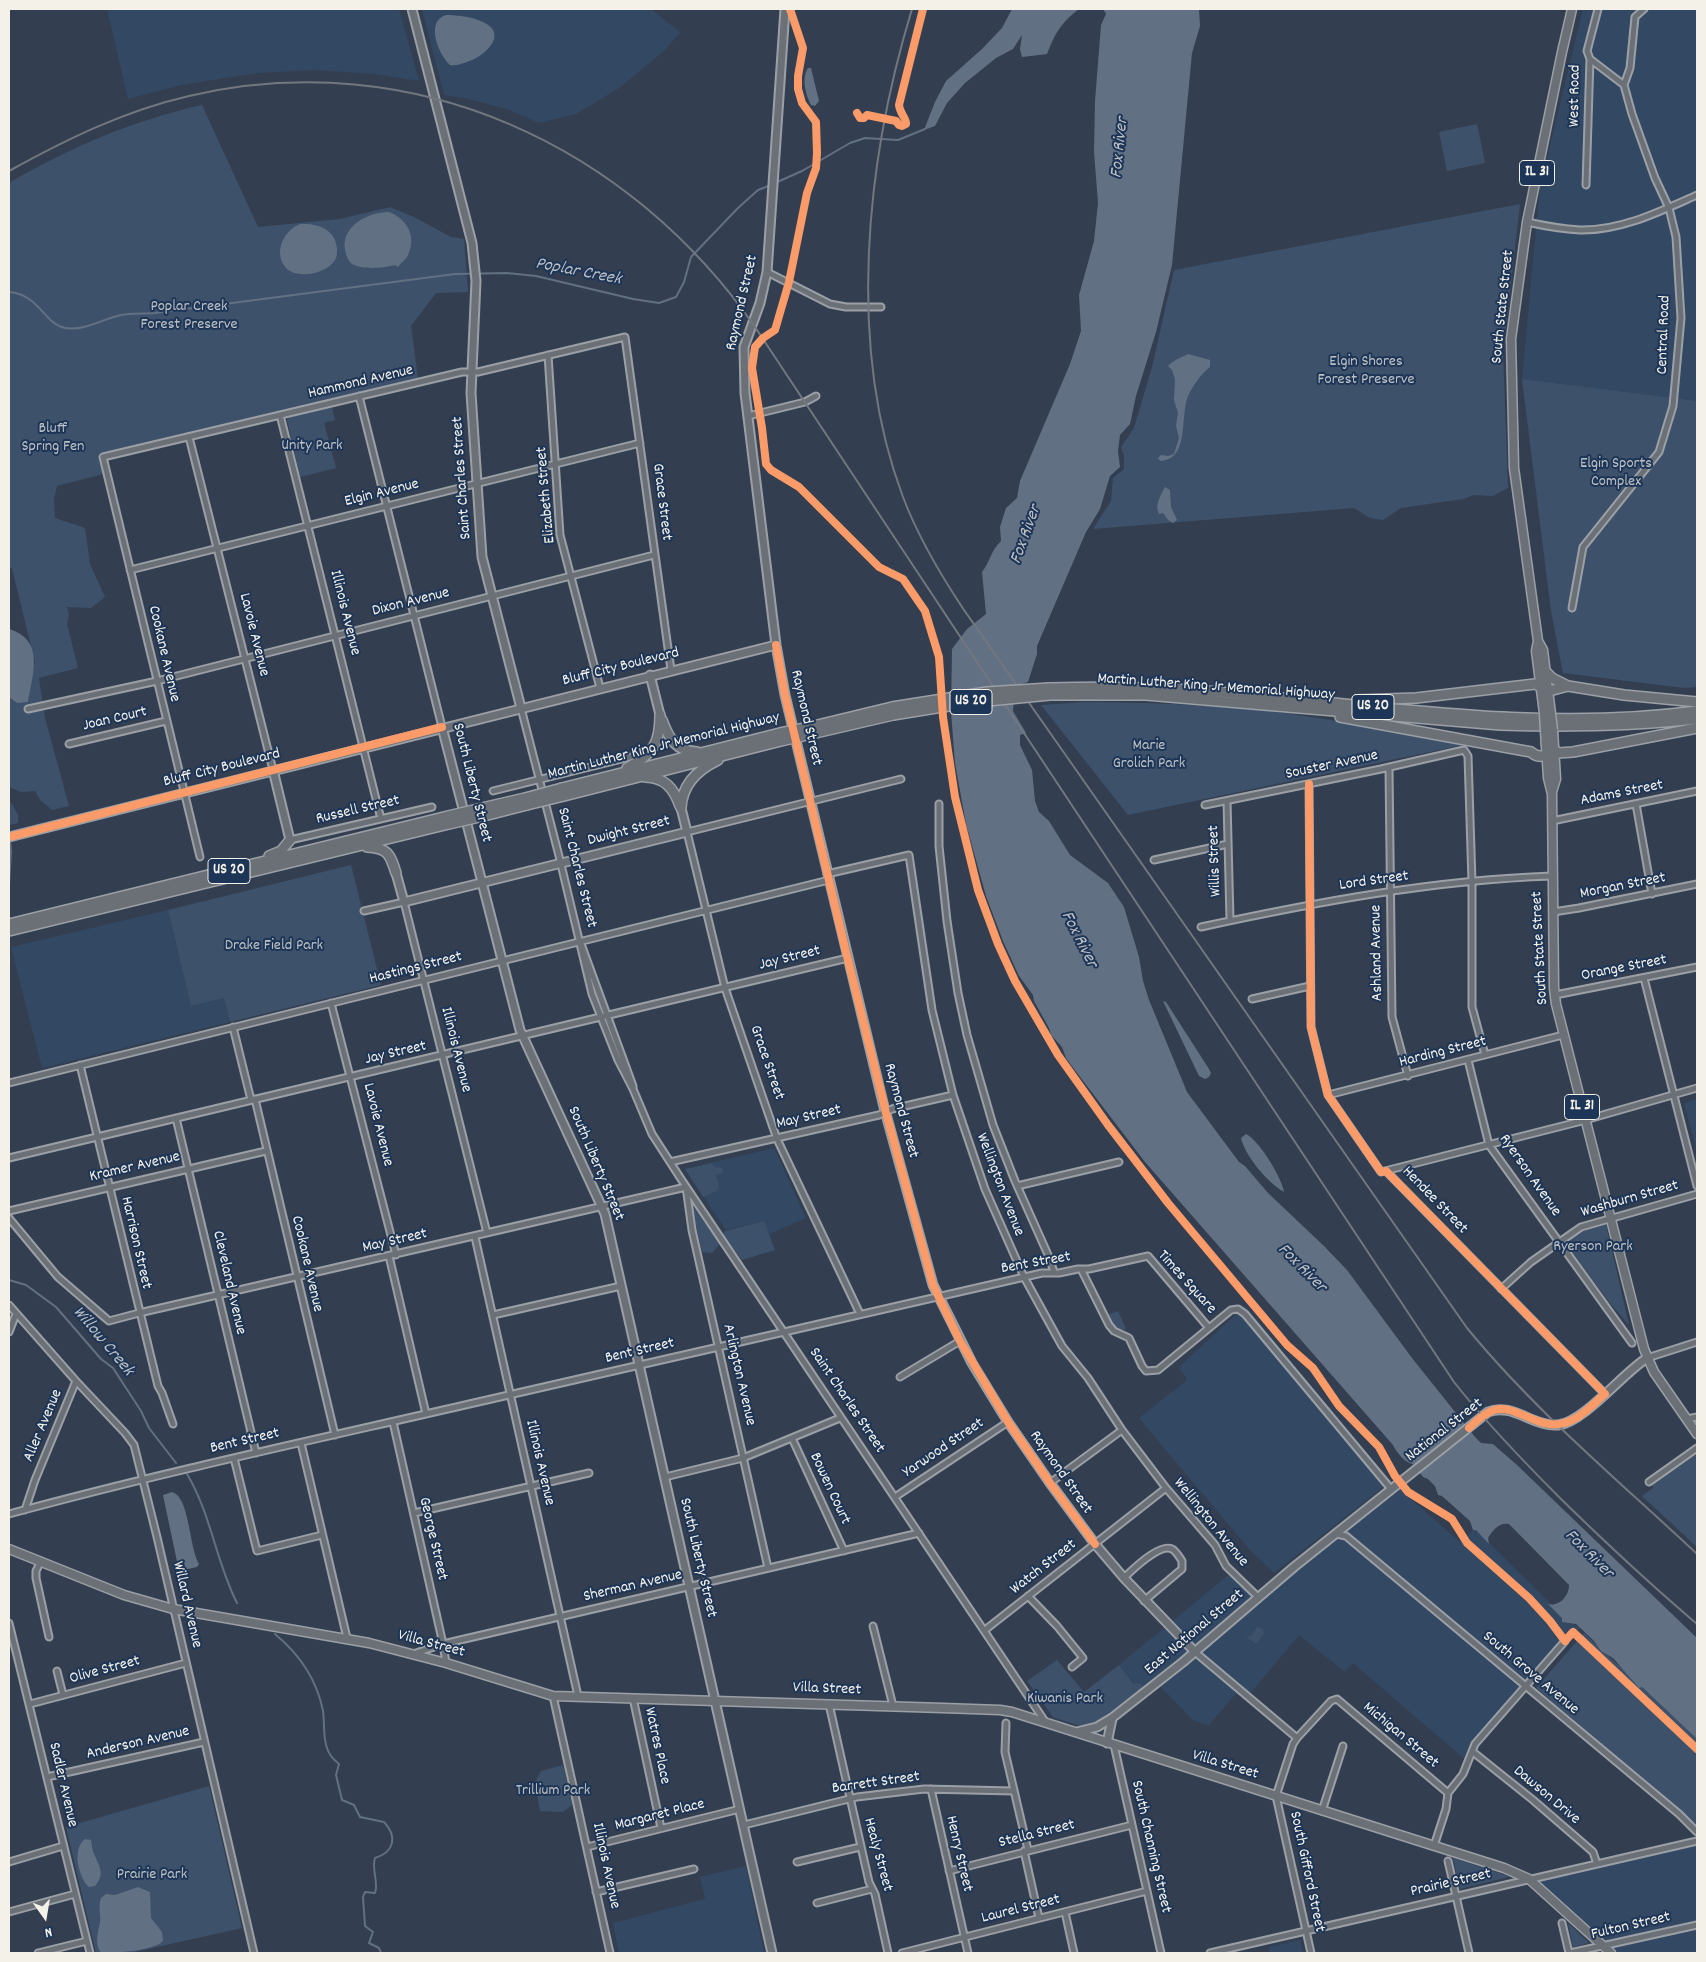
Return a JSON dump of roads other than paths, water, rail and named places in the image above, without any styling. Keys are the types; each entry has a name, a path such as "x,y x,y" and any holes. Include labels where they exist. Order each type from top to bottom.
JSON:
{"highway":[{"path":"1546,672 1552,678 1568,686"},
{"path":"1276,698 1392,699 1460,694 1535,684 1544,688 1568,686 1632,696 1697,702"},
{"name":"Martin Luther King Jr Memorial Highway","path":"563,792 605,777 705,752 893,711 1050,692 1133,687 1476,716 1560,720 1623,718 1697,711"},
{"name":"Martin Luther King Jr Memorial Highway","path":"1050,692 1146,695 1500,725 1619,726 1697,719"},
{"path":"1286,707 1531,752 1539,756 1551,753 1574,752 1697,728"},
{"path":"660,715 667,734 678,748 688,752 705,752"},
{"path":"605,777 637,762 648,754 656,744 660,732 660,715"},
{"name":"Martin Luther King Jr Memorial Highway","path":"10,927 359,846 526,801 636,777 736,752 780,737"},
{"path":"1546,743 1551,753"},
{"path":"681,808 682,798 687,785 694,776 712,763 736,752"},
{"path":"636,777 660,779 668,784 673,790 681,808"},
{"name":"Martin Luther King Jr Memorial Highway","path":"10,927 219,873 448,821"},
{"path":"219,873 236,865 277,854 286,848 290,840"},
{"path":"359,846 377,847 386,851 392,859 396,873"}],"main road":[{"name":"South State Street","path":"1572,9 1527,222 1511,339 1511,402 1517,498 1538,641 1536,651 1544,688 1556,780 1552,794 1554,995 1647,1358 1697,1434"},
{"name":"South State Street","path":"1538,641 1543,650 1546,672 1544,688"},
{"name":"South State Street","path":"1546,743 1549,730"},
{"name":"Villa Street","path":"9,1548 124,1595 173,1609 347,1638 446,1663 553,1696 1000,1710 1504,1868 1529,1879 1610,1953"}],"street":[{"name":"Saint Charles Street","path":"412,9 468,224 475,262 476,281 470,394 482,557 580,941 604,1017 617,1038 633,1089 652,1134 840,1418 919,1532 1046,1723"},
{"name":"Raymond Street","path":"785,9 767,272 760,303 744,347 748,416 776,645 785,695 886,1113 927,1267 938,1297 960,1341 1008,1422 1050,1484 1095,1544 1144,1601 1195,1652 1297,1738"},
{"name":"West Road","path":"1586,185 1590,58 1587,51 1598,9"},
{"path":"1590,58 1624,85 1630,68 1635,17 1644,9"},
{"name":"Central Road","path":"1572,608 1583,547 1659,452 1673,406 1681,318 1676,237 1669,208 1655,178 1632,114 1624,85"},
{"path":"1527,222 1582,230 1605,228 1629,223 1697,195"},
{"path":"767,272 830,304 846,307 882,307"},
{"name":"Hammond Avenue","path":"103,457 462,372 478,372 625,337"},
{"name":"Grace Street","path":"625,337 671,670"},
{"name":"Elizabeth Street","path":"548,355 560,535 600,688"},
{"name":"South Liberty Street","path":"359,396 442,727 523,1036 602,1208 640,1365 772,1953"},
{"path":"748,416 805,402 816,396"},
{"name":"Illinois Avenue","path":"280,415 381,819"},
{"name":"Lavoie Avenue","path":"189,437 290,840"},
{"name":"Elgin Avenue","path":"130,570 640,442"},
{"name":"Cookane Avenue","path":"103,457 200,857"},
{"name":"Dixon Avenue","path":"28,708 157,681 654,555"},
{"name":"Bluff City Boulevard","path":"9,837 442,727 776,645"},
{"path":"650,676 660,715"},
{"name":"Joan Court","path":"69,744 166,721"},
{"name":"Souster Avenue","path":"1205,804 1389,768 1464,750 1468,756 1472,882"},
{"path":"493,791 630,757"},
{"name":"Ashland Avenue","path":"1389,768 1392,1017 1408,1076"},
{"name":"Dwight Street","path":"364,911 901,780"},
{"name":"Hendee Street","path":"1309,784 1311,1027 1328,1095 1381,1172 1386,1171 1605,1394"},
{"name":"Adams Street","path":"1552,820 1697,791"},
{"name":"Willis Street","path":"1227,801 1230,920"},
{"name":"Wellington Avenue","path":"939,804 939,846 947,921 960,1001 977,1074 988,1113 1054,1272"},
{"path":"1636,804 1652,894"},
{"name":"Russell Street","path":"290,840 432,807"},
{"name":"Grace Street","path":"681,808 725,988 777,1139 860,1314"},
{"path":"1154,860 1228,844"},
{"name":"Hastings Street","path":"9,1083 705,910 909,855"},
{"name":"Wellington Avenue","path":"909,855 932,1010 953,1095 985,1189 1024,1277 1062,1346 1088,1378 1122,1430 1166,1488 1216,1546 1226,1566 1259,1598"},
{"name":"Illinois Avenue","path":"396,873 487,1233"},
{"name":"Lord Street","path":"1201,927 1309,904 1389,892 1472,882 1552,876"},
{"path":"1472,882 1472,1007 1486,1055"},
{"name":"Morgan Street","path":"1553,912 1697,884"},
{"name":"Jay Street","path":"9,1158 848,958"},
{"name":"Orange Street","path":"1554,995 1697,967"},
{"path":"1644,978 1697,1186"},
{"path":"1252,999 1310,986"},
{"name":"Lavoie Avenue","path":"332,1003 396,1254"},
{"name":"Cookane Avenue","path":"233,1028 266,1151 334,1435"},
{"name":"Harding Street","path":"1328,1095 1563,1035"},
{"name":"Ryerson Avenue","path":"1468,1060 1489,1145 1632,1343"},
{"name":"Harrison Street","path":"80,1065 139,1313 158,1386 172,1424"},
{"path":"1386,1171 1585,1120 1697,1088"},
{"name":"May Street","path":"670,1162 777,1139 953,1095"},
{"name":"Cleveland Avenue","path":"176,1118 256,1453"},
{"name":"Kramer Avenue","path":"9,1211 108,1186 266,1151"},
{"path":"1017,1186 1119,1162"},
{"name":"May Street","path":"9,1218 58,1276 109,1321 686,1187"},
{"name":"Arlington Avenue","path":"686,1187 692,1230 768,1568"},
{"name":"Washburn Street","path":"1501,1289 1531,1262 1586,1224 1697,1194"},
{"name":"Illinois Avenue","path":"475,1236 578,1696"},
{"path":"389,1256 426,1414"},
{"name":"Times Square","path":"1082,1269 1148,1256 1209,1328 1231,1310 1238,1309 1245,1314 1391,1489"},
{"name":"Bent Street","path":"9,1514 143,1479 301,1442 860,1314 1054,1272 1082,1269 1109,1325 1114,1332 1129,1338 1146,1371 1158,1370 1209,1328"},
{"path":"493,1315 621,1286"},
{"name":"Willard Avenue","path":"9,1305 76,1382 131,1440 143,1479 254,1953"},
{"path":"9,1332 16,1314"},
{"path":"900,1377 960,1341"},
{"path":"1647,1358 1697,1342"},
{"name":"National Street","path":"1294,1567 1488,1412 1502,1409 1546,1424 1562,1424 1574,1419 1605,1394 1636,1365 1647,1358"},
{"name":"Aller Avenue","path":"25,1510 35,1480 76,1382"},
{"path":"1687,1420 1697,1416"},
{"path":"664,1476 744,1458 840,1418"},
{"name":"George Street","path":"393,1422 446,1663"},
{"name":"Yarwood Street","path":"895,1497 1008,1422"},
{"path":"1050,1484 1122,1430"},
{"name":"Bowen Court","path":"792,1438 844,1550"},
{"path":"301,1442 347,1638"},
{"path":"1649,1482 1697,1448"},
{"path":"234,1458 257,1551 322,1535"},
{"path":"414,1513 589,1473"},
{"name":"Watch Street","path":"985,1630 1166,1488"},
{"name":"South Grove Avenue","path":"1342,1528 1346,1536 1671,1808 1697,1832"},
{"name":"Sherman Avenue","path":"413,1654 443,1644 919,1532"},
{"name":"South Grove Avenue","path":"1336,1534 1346,1536"},
{"path":"1124,1578 1157,1552 1167,1548 1173,1550 1182,1561 1182,1569 1144,1601"},
{"path":"41,1561 36,1571 36,1578 49,1637"},
{"name":"East National Street","path":"1074,1732 1097,1727 1112,1718 1195,1652 1294,1567"},
{"path":"1028,1596 1057,1626 1083,1658 1072,1667"},
{"name":"Sadler Avenue","path":"9,1623 90,1953"},
{"path":"873,1626 892,1706"},
{"path":"1434,1846 1446,1809 1448,1793 1463,1774 1476,1744 1565,1641"},
{"name":"Olive Street","path":"30,1704 186,1663"},
{"path":"57,1671 63,1695"},
{"name":"Illinois Avenue","path":"553,1696 610,1953"},
{"name":"Watres Place","path":"633,1698 661,1828"},
{"name":"Michigan Street","path":"1297,1738 1335,1699 1448,1793"},
{"name":"Healy Street","path":"829,1704 860,1847 874,1894 888,1953"},
{"path":"1110,1744 1112,1718"},
{"path":"1006,1723 1005,1752 1039,1918"},
{"path":"1276,1796 1293,1744 1297,1738"},
{"name":"Anderson Avenue","path":"47,1777 204,1742"},
{"name":"South Channing Street","path":"1110,1744 1132,1825 1162,1953"},
{"path":"1322,1811 1343,1746"},
{"name":"Dawson Drive","path":"1473,1752 1589,1848 1594,1853 1596,1864"},
{"name":"Barrett Street","path":"744,1826 850,1798 931,1789 1014,1791"},
{"name":"Henry Street","path":"931,1789 968,1953"},
{"name":"South Gifford Street","path":"1276,1796 1311,1953"},
{"name":"Margaret Place","path":"587,1846 740,1809"},
{"name":"Stella Street","path":"949,1871 1132,1825"},
{"name":"Prairie Street","path":"1210,1953 1697,1841"},
{"path":"9,1862 63,1846"},
{"path":"797,1862 860,1847"},
{"path":"1448,1861 1469,1953"},
{"path":"596,1892 694,1869"},
{"path":"817,1903 872,1889"},
{"name":"Laurel Street","path":"902,1953 1147,1891"},
{"path":"9,1912 75,1894"},
{"path":"1065,1912 1074,1953"},
{"path":"1562,1923 1569,1953"},
{"name":"Fulton Street","path":"1569,1953 1697,1925"},
{"path":"38,1953 87,1940"}],"water":[{"path":"1012,9 1079,9 1059,29 1047,54 1022,57 1020,49 1022,35 1013,49 996,58 965,83 947,103 935,126 924,130 946,81 982,49 1002,28"},
{"name":"Fox River","path":"1103,9 1199,9 1200,26 1192,53 1172,265 1156,332 1136,396 1130,424 1120,435 1118,451 1120,467 1110,476 1100,509 1086,532 1037,646 1037,654 1028,682 1015,688 1013,711 1026,733 1020,735 1020,745 1032,770 1035,801 1039,812 1049,821 1070,855 1108,883 1124,907 1139,957 1143,981 1149,1000 1187,1092 1239,1162 1347,1270 1412,1358 1475,1437 1481,1443 1493,1444 1517,1465 1697,1638 1697,1739 1642,1687 1639,1688 1613,1658 1601,1651 1594,1641 1576,1624 1562,1622 1562,1618 1548,1604 1556,1604 1563,1600 1569,1585 1509,1524 1499,1525 1494,1530 1488,1538 1489,1544 1476,1530 1473,1530 1470,1521 1442,1496 1438,1495 1435,1486 1423,1477 1413,1464 1401,1457 1393,1445 1145,1162 1074,1069 1066,1058 1062,1047 1051,1035 1034,1001 1033,995 1019,976 986,896 966,824 955,763 951,712 952,649 967,629 986,614 982,572 1001,541 1000,527 1006,508 1017,498 1020,481 1070,364 1081,331 1079,295 1094,241 1098,203 1094,152 1095,101 1101,25 1106,14"},
{"path":"446,15 476,19 485,23 494,33 492,44 472,60 458,65 450,65 441,53 435,31 436,24 440,18"},
{"path":"808,68 811,68 819,101 815,106 811,105 805,87 805,77"},
{"path":"389,212 401,219 409,229 411,248 407,257 398,267 395,265 368,268 352,264 348,260 345,250 347,234 352,227 365,218"},
{"path":"300,224 319,226 333,237 336,242 337,256 331,265 319,271 304,274 291,272 286,268 280,256 280,249 289,232"},
{"path":"1188,354 1210,360 1210,367 1198,379 1189,394 1186,402 1180,444 1176,453 1170,459 1160,461 1158,458 1161,455 1168,456 1174,454 1179,438 1176,426 1178,413 1174,400 1175,379 1172,370 1168,366"},
{"path":"1165,487 1170,490 1171,507 1177,520 1173,523 1163,513 1159,514 1157,507"},
{"path":"9,629 20,634 28,641 32,649 34,669 28,702 17,703 9,697"},
{"path":"1163,1001 1166,1002 1209,1069 1211,1073 1209,1077 1205,1079 1199,1076"},
{"path":"1246,1134 1257,1144 1269,1160 1284,1192 1271,1182 1252,1161 1241,1138"},
{"path":"172,1492 178,1496 186,1513 193,1547 199,1564 197,1567 179,1571 163,1495"},
{"path":"85,1839 91,1840 93,1852 101,1871 100,1878 95,1886 89,1887 82,1877 78,1863 79,1849"},
{"path":"138,1887 150,1892 151,1918 162,1932 163,1941 143,1949 101,1953 97,1942 101,1898 106,1894 115,1895"}],"waterway":[{"name":"Poplar Creek","path":"775,183 802,171 850,143 865,138 898,140 925,129"},
{"name":"Poplar Creek","path":"9,292 28,298 58,326 65,328 80,328 125,314 155,313 455,274 507,273 536,276 633,299 659,303 676,297 684,282 691,257 738,208 758,190 771,185"},
{"name":"Poplar Creek","path":"9,830 9,835"},
{"name":"Poplar Creek","path":"9,885 10,840"},
{"name":"Willow Creek","path":"9,1280 26,1285 56,1307 101,1359 113,1368 141,1411 149,1428 176,1463"},
{"name":"Willow Creek","path":"187,1474 202,1505 237,1603"},
{"name":"Willow Creek","path":"275,1634 292,1650 312,1678 323,1711 326,1745 331,1756 339,1764 336,1775 342,1800 354,1805 360,1817 384,1822 391,1833 392,1843 390,1848 375,1858 375,1893 365,1892 363,1897 365,1926 373,1932 369,1943 379,1948 381,1953"}],"railway":[{"path":"912,9 896,67 883,128 874,190 869,253 869,316 874,378 885,439 903,497 923,541 964,610 1467,1328 1493,1359 1549,1417 1697,1554"},
{"path":"9,171 96,127 165,102 189,96 273,84 354,85 434,98 509,124 581,161 646,208 705,265 757,330 1454,1382 1479,1413 1562,1500 1628,1563 1697,1624"}],"park label":[{"name":"Poplar Creek Forest Preserve","path":"189,317"},
{"name":"Elgin Shores Forest Preserve","path":"1366,372"},
{"name":"Bluff Spring Fen","path":"53,439"},
{"name":"Unity Park","path":"312,447"},
{"name":"Elgin Sports Complex","path":"1616,474"},
{"name":"Marie Grolich Park","path":"1149,756"},
{"name":"Drake Field Park","path":"274,947"},
{"name":"Ryerson Park","path":"1593,1248"},
{"name":"Kiwanis Park","path":"1065,1700"},
{"name":"Trillium Park","path":"553,1792"},
{"name":"Prairie Park","path":"152,1876"}]}
